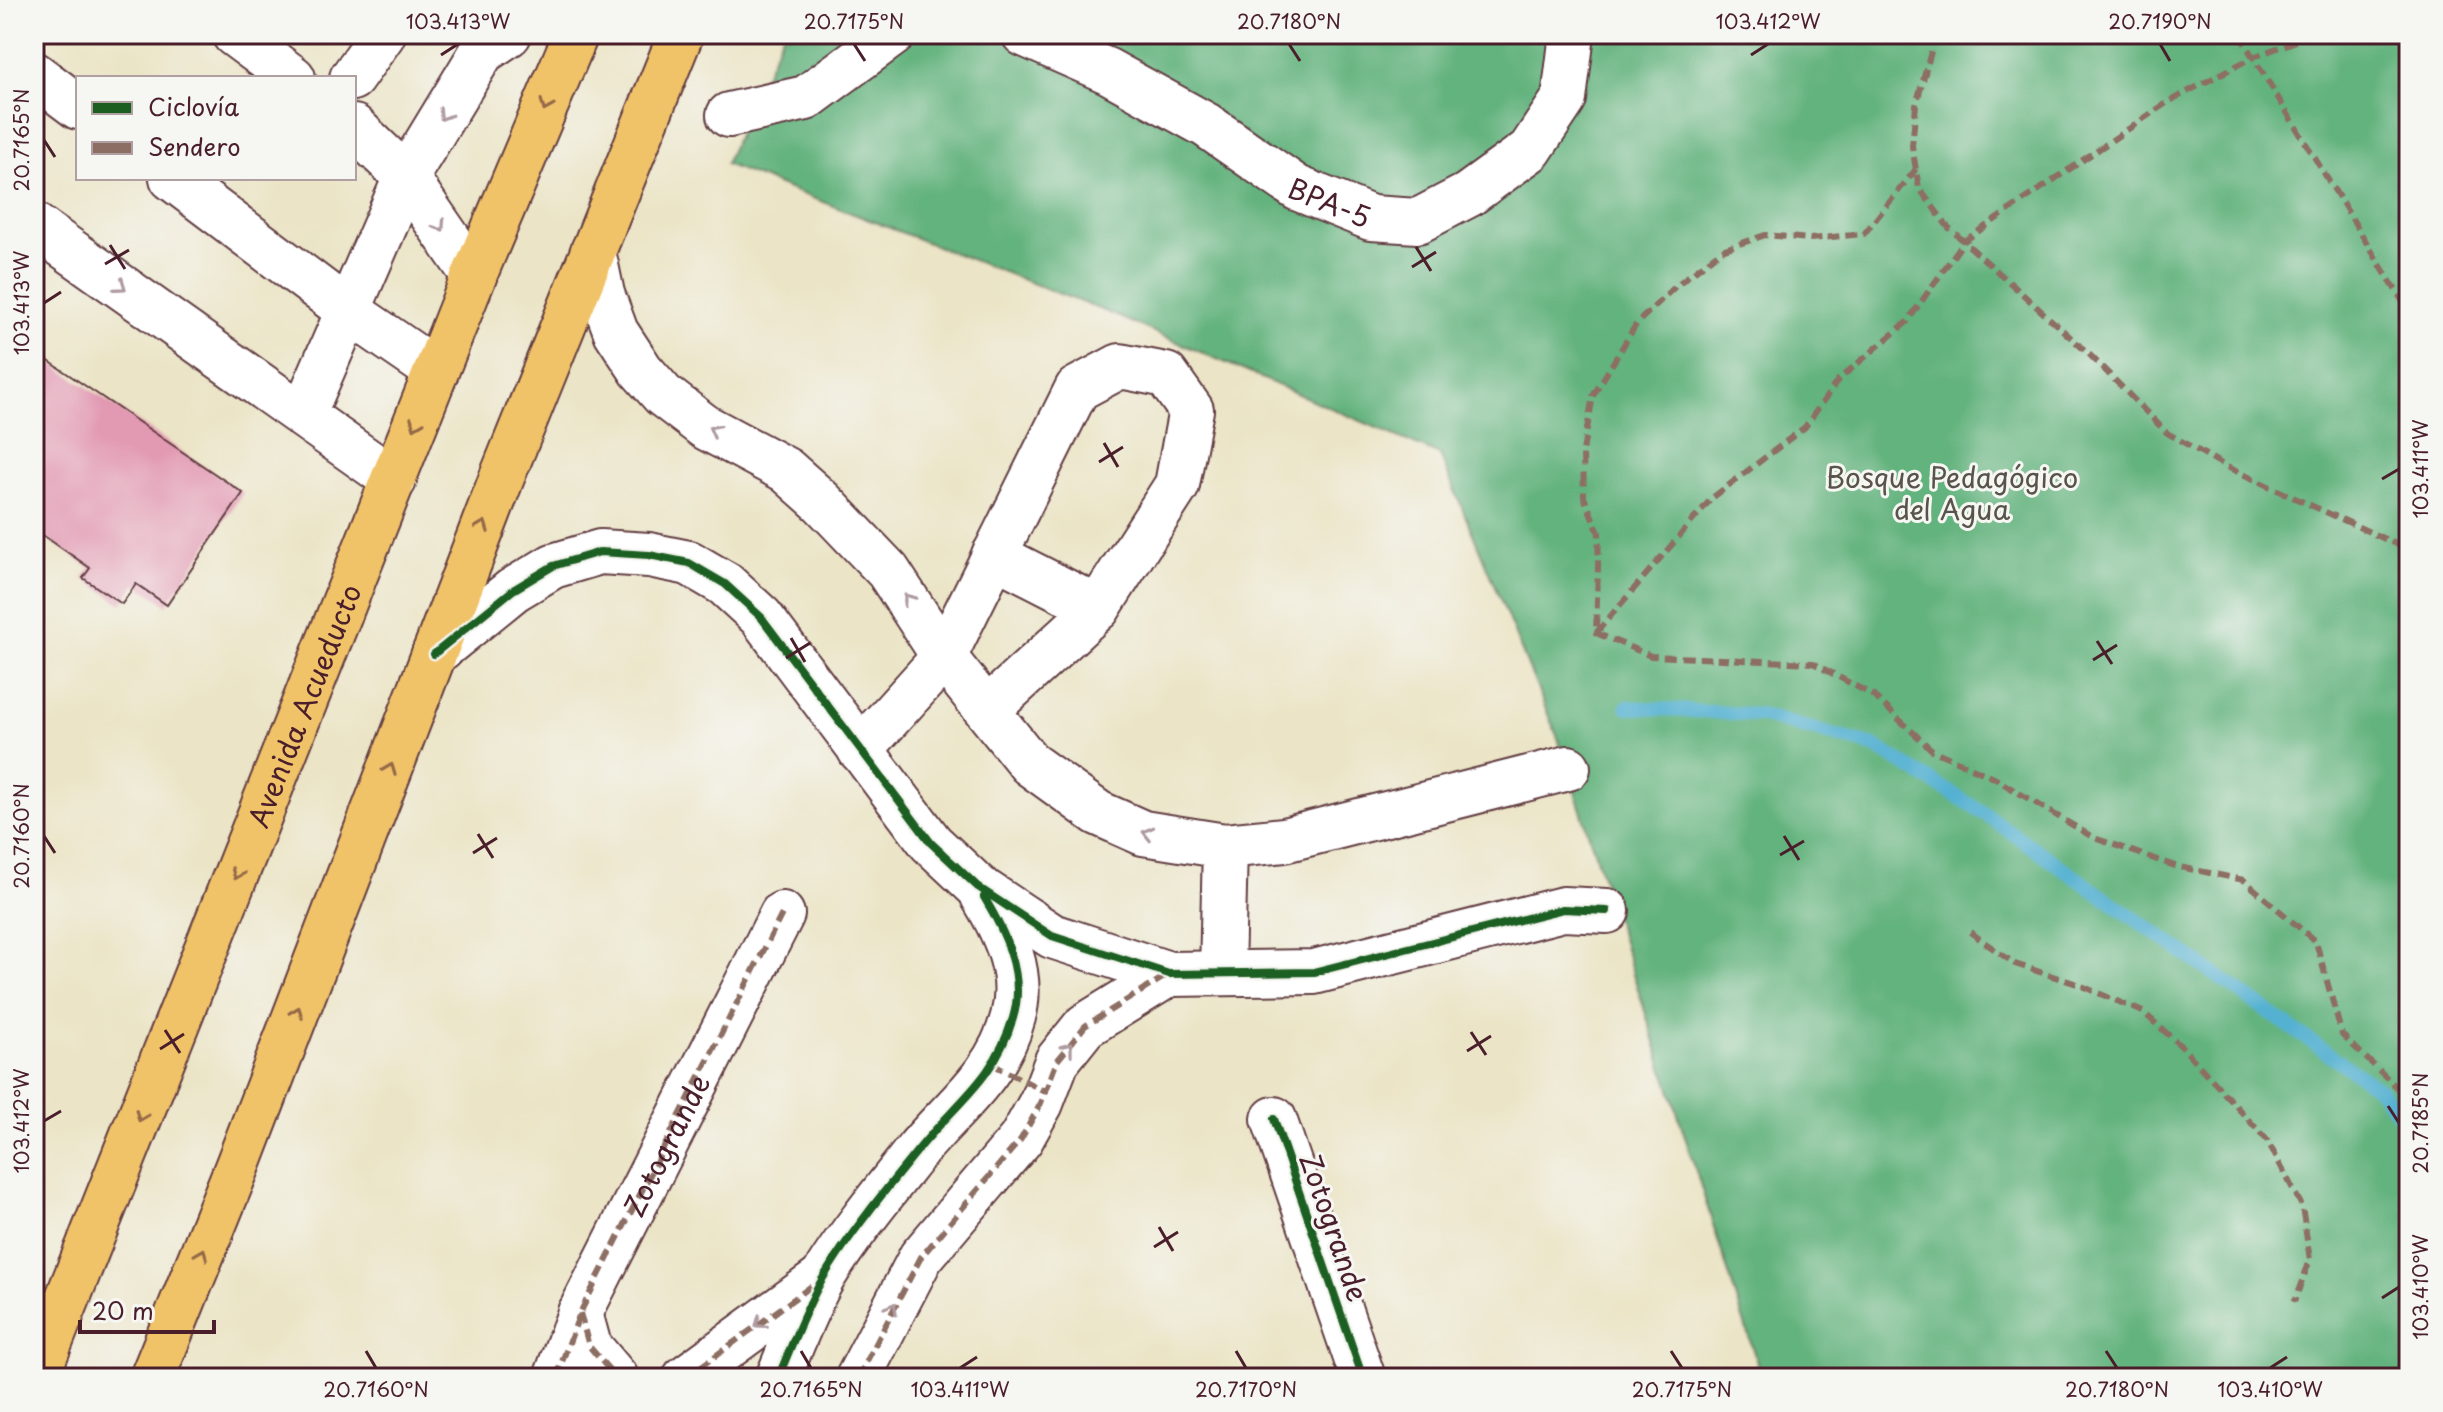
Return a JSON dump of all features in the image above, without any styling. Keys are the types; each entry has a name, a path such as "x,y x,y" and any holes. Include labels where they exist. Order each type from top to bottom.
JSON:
{"main road":[{"name":"Avenida Acueducto","path":"36,1378 474,276 576,34"},
{"path":"152,1378 238,1165 434,654 681,34"}],"street":[{"path":"234,34 290,76"},
{"path":"353,76 383,34"},
{"path":"303,415 406,177 482,52 509,34"},
{"path":"729,115 806,98 893,34"},
{"name":"BPA-5","path":"1024,34 1108,71 1206,125 1297,188 1371,218 1418,221 1468,195 1530,150 1564,99 1572,34"},
{"path":"37,83 76,106"},
{"path":"356,129 406,177 474,276"},
{"path":"175,180 350,312 436,371"},
{"path":"34,225 394,480"},
{"path":"593,251 602,294 616,332 641,370 663,395 705,427 786,470 822,502 888,571 944,657 1030,764 1098,813 1143,833 1225,846 1284,840 1345,827 1568,768"},
{"path":"860,750 944,657 1077,389 1120,366 1166,375 1191,410 1177,485 1098,608 988,709"},
{"path":"434,654 513,590 553,566 600,552 649,555 689,563 725,584 761,617 931,843 978,887 1052,936 1169,974 1314,972 1563,909 1607,911"},
{"path":"994,555 1098,608"},
{"path":"1222,973 1225,846"},
{"path":"778,1378 823,1277 919,1148 984,1080 1014,1016 1016,976 1011,949 978,887"},
{"name":"Zotogrande","path":"556,1378 580,1313 782,914"},
{"path":"858,1378 921,1257 1021,1139 1046,1092 1057,1061 1085,1026 1169,974"},
{"path":"992,1064 1046,1092"},
{"name":"Zotogrande","path":"1274,1119 1357,1368"},
{"path":"693,1376 823,1277"},
{"path":"580,1313 589,1346 616,1378"}],"green space":[{"name":"Bosque Pedagógico del Agua","path":"783,34 2409,34 2409,1378 1762,1378 1558,738 1440,455 1117,316 725,164"}],"building":[{"path":"34,351 243,493 167,605 136,584 122,604 83,578 90,568 34,529"}],"waterway":[{"path":"1627,707 1759,715 1874,746 1979,810 2379,1089 2409,1129"}],"marked path":[{"path":"1936,34 1916,105 1912,146 1919,188 1948,227 2089,354 2167,433 2227,467 2409,550"},
{"path":"2239,34 2409,312"},
{"path":"1596,633 1712,498 1805,427 1838,380 1907,322 1964,241 2168,102 2253,57 2315,34"},
{"path":"1916,169 1864,234 1810,239 1765,235 1722,250 1678,284 1637,323 1593,396 1583,451 1584,497 1599,533 1596,633 1651,656 1813,663 1874,696 1932,750 1994,778 2094,838 2175,866 2244,880 2316,942 2342,1035 2409,1099"},
{"path":"556,1378 580,1313 782,914"},
{"path":"1970,932 2015,964 2077,984 2143,1012 2182,1047 2267,1140 2302,1206 2310,1260 2294,1302"},
{"path":"858,1378 921,1257 1021,1139 1041,1103 1057,1061 1085,1026 1169,974"},
{"path":"992,1064 1046,1092"},
{"path":"685,1378 817,1282"},
{"path":"580,1313 589,1346 616,1378"}],"cycle path":[{"path":"434,654 513,590 553,566 600,552 649,555 689,563 725,584 761,617 931,843 978,887 1052,936 1169,974 1314,972 1563,909 1607,911"},
{"path":"778,1378 810,1302 833,1262 906,1165 984,1075 1005,1040 1016,1002 1015,970 1006,940 984,897"},
{"path":"1274,1119 1363,1378"}]}
